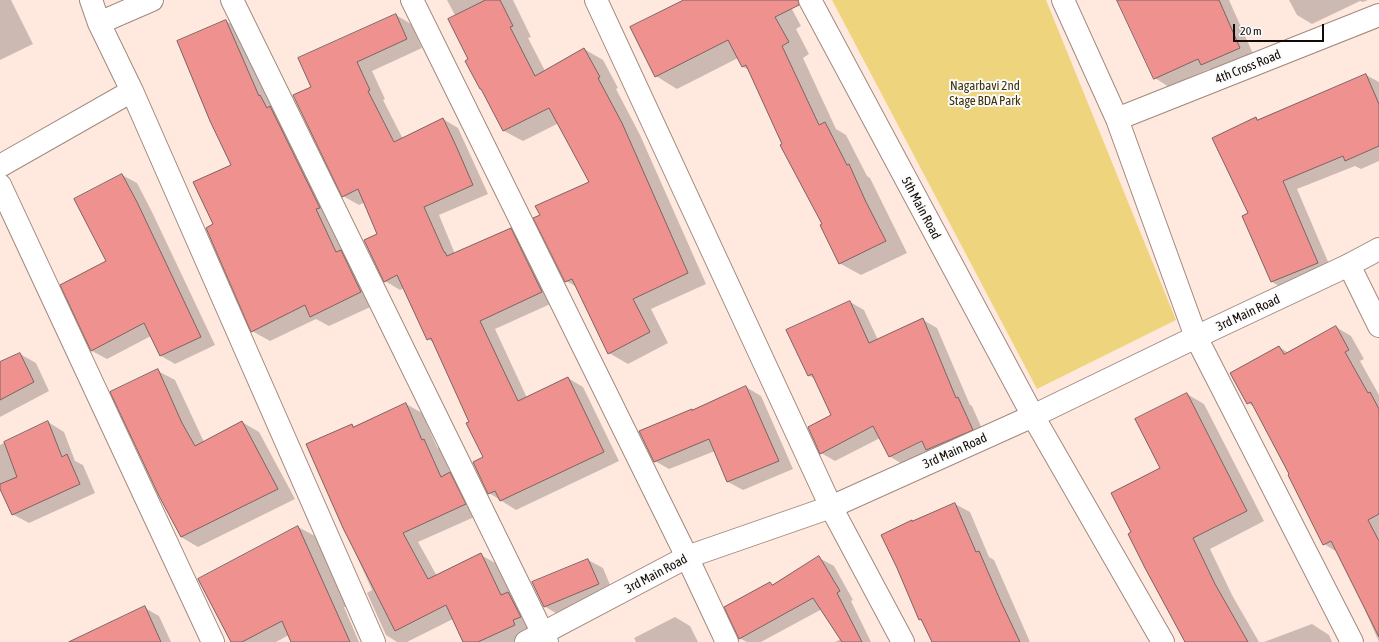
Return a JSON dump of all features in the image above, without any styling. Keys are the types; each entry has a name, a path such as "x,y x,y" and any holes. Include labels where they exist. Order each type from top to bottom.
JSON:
{"street":[{"path":"90,0 132,91 374,642"},
{"path":"100,23 152,0"},
{"path":"232,0 539,639"},
{"path":"412,0 687,557 727,642"},
{"path":"596,0 831,507 903,642"},
{"name":"5th Main Road","path":"810,0 1033,416 1163,642"},
{"path":"1063,0 1117,119 1196,337 1352,642"},
{"name":"4th Cross Road","path":"1117,119 1379,15"},
{"path":"0,166 132,91"},
{"path":"0,185 213,642"},
{"name":"3rd Main Road","path":"539,639 687,557 831,507 1033,416 1349,265 1379,249"},
{"path":"1349,265 1379,326"}],"green space":[{"name":"Nagarbavi 2nd Stage BDA Park","path":"832,0 1046,0 1176,320 1037,389"}],"building":[{"path":"486,0 500,0 513,26 510,27 535,76 584,48 622,123 688,273 633,299 650,332 608,354 572,279 565,282 533,218 540,215 535,206 589,182 549,108 503,131 465,61 468,59 448,19"},
{"path":"684,0 798,0 799,5 775,17 789,42 782,46 819,125 825,122 847,165 849,164 886,241 839,264 820,225 822,224 780,145 782,144 746,65 742,67 728,40 655,77 630,27"},
{"path":"1117,0 1219,0 1240,48 1201,65 1198,59 1154,79"},
{"path":"396,14 407,39 357,62 370,90 368,91 394,142 443,118 457,148 473,185 424,207 444,252 447,256 511,228 542,292 480,321 518,401 568,377 604,452 500,501 495,491 488,494 473,462 483,457 466,423 469,422 431,338 427,340 397,275 384,282 364,240 377,234 358,189 342,197 293,95 311,87 298,58"},
{"path":"226,20 259,96 260,95 267,108 270,106 320,208 316,209 336,252 341,250 361,292 310,317 305,305 251,332 206,228 213,224 193,182 231,165 210,121 177,41"},
{"path":"1366,74 1379,104 1379,146 1345,161 1343,156 1283,181 1318,263 1271,282 1242,216 1248,213 1212,138 1256,117 1257,120"},
{"path":"122,174 137,202 201,337 160,356 144,323 91,351 60,285 106,261 74,199"},
{"path":"850,301 869,343 923,318 956,398 958,397 973,430 926,450 922,441 889,457 873,426 820,454 808,427 831,415 812,374 808,376 786,330"},
{"path":"1336,326 1349,350 1345,352 1368,393 1370,392 1379,409 1379,514 1368,520 1379,541 1379,637 1331,541 1323,545 1288,475 1289,474 1251,402 1247,404 1230,373 1279,346 1284,354"},
{"path":"20,353 34,382 0,400 0,362"},
{"path":"158,369 182,423 195,446 242,421 278,489 181,537 159,496 110,392"},
{"path":"746,386 779,461 727,482 709,439 654,462 639,431"},
{"path":"1187,393 1247,511 1193,538 1215,584 1248,642 1185,642 1128,534 1131,532 1111,493 1160,468 1135,419"},
{"path":"406,403 422,440 424,439 441,477 450,472 466,504 403,533 428,579 481,553 501,595 508,592 521,617 513,620 515,625 478,642 463,642 446,605 395,631 343,528 306,444 352,424 353,427"},
{"path":"48,421 62,457 67,454 80,484 12,515 0,489 0,484 17,477 4,442"},
{"path":"955,503 976,552 979,551 1020,642 932,642 921,619 919,620 881,535 912,520"},
{"path":"298,526 350,642 291,642 282,621 242,642 231,642 198,579"},
{"path":"819,556 840,591 837,593 862,642 842,642 813,598 739,639 724,607 770,582 772,585"},
{"path":"588,559 599,584 544,607 532,582"},
{"path":"145,606 161,642 69,642"}]}
